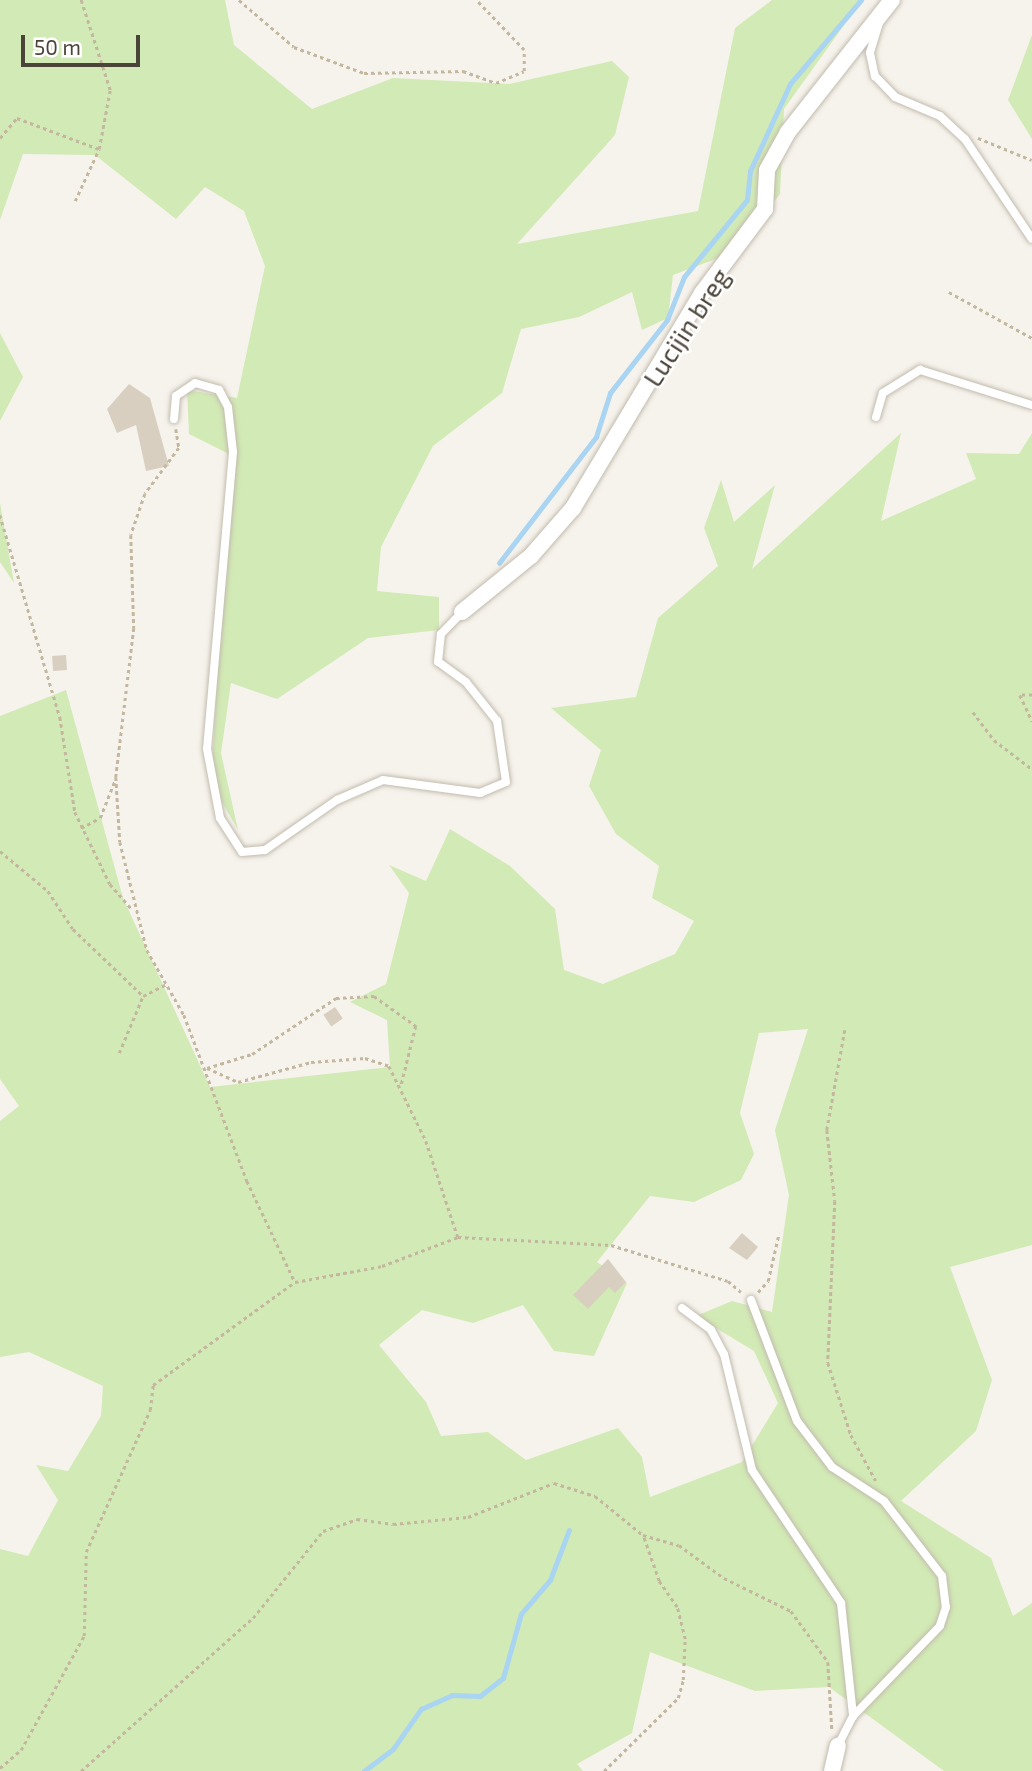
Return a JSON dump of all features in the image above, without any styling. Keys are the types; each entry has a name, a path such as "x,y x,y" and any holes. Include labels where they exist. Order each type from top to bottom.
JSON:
{"street":[{"name":"Lucijin breg","path":"462,612 531,555 573,508 702,293 765,209 767,170 788,132 879,23 892,0"},
{"path":"832,1771 838,1746"}],"lane":[{"name":"Lucijin breg","path":"879,23 870,53 875,76 895,97 940,116 965,139 1032,239"},
{"path":"876,417 883,393 920,370 1032,405"},
{"path":"174,419 176,396 195,383 219,390 228,407 233,452 207,749 220,818 242,852 265,850 337,800 383,780 480,793 506,782 497,721 466,682 438,662 441,634 462,612"},
{"path":"751,1300 797,1421 832,1467 884,1502 926,1549 942,1576 946,1607 940,1626 853,1716 838,1746"},
{"path":"682,1308 711,1330 724,1353 752,1470 809,1546 841,1603 853,1716"}],"path":[{"path":"75,201 100,149 110,90 81,0"},
{"path":"239,0 294,47 364,73 463,71 496,83 524,71 524,50 476,0"},
{"path":"0,138 17,118 100,149"},
{"path":"965,139 1008,145 1032,160"},
{"path":"949,292 1032,338"},
{"path":"81,828 100,818 116,777 134,628 131,535 145,494 179,448 174,419"},
{"path":"0,515 60,717 81,828 110,884 135,912"},
{"path":"1032,695 1020,695 1032,721"},
{"path":"973,712 994,740 1032,769"},
{"path":"116,777 135,912 165,985 207,1068 247,1181 295,1282"},
{"path":"0,851 48,891 73,929 143,996"},
{"path":"119,1053 143,996 165,985"},
{"path":"207,1068 251,1054 336,998 374,996 401,1009 416,1026 401,1086"},
{"path":"845,1030 827,1130 835,1201 828,1363 851,1435 884,1502"},
{"path":"207,1068 237,1082 311,1062 365,1058 389,1066 401,1086 457,1237"},
{"path":"0,1768 21,1749 84,1636 86,1552 150,1410 153,1385 295,1282 382,1266 457,1237 611,1245 728,1281 751,1300 768,1281 779,1233"},
{"path":"81,1771 139,1716 253,1618 323,1531 357,1519 393,1524 468,1517 554,1483 595,1496 643,1535 679,1545 724,1578 791,1611 828,1662 831,1723 838,1746"},
{"path":"604,1771 678,1698 683,1680 685,1639 677,1608 659,1581 643,1535"}],"green space":[{"path":"0,0 225,0 234,45 312,109 393,78 509,84 612,61 629,77 615,135 517,244 698,211 735,28 772,0 862,0 784,109 780,194 732,253 673,275 668,318 642,330 632,292 579,317 521,329 502,393 433,446 381,547 377,591 439,597 439,630 368,638 277,699 231,683 221,753 238,830 211,783 231,455 189,434 187,390 237,398 265,266 244,211 205,187 176,219 95,155 23,154 0,220"},
{"path":"1032,35 1032,139 1008,100"},
{"path":"0,333 23,377 0,421"},
{"path":"901,433 881,521 976,479 966,453 1019,454 1032,433 1032,1245 950,1267 992,1380 976,1431 901,1501 991,1558 1013,1616 1032,1603 1032,1771 944,1771 829,1687 755,1691 650,1652 632,1733 577,1764 583,1771 0,1771 0,1549 28,1556 58,1500 36,1465 68,1471 101,1416 103,1386 29,1352 0,1357 0,1121 19,1106 0,1079 0,716 66,690 123,898 210,1087 390,1067 387,1020 350,1002 386,984 409,893 389,865 426,881 450,829 510,866 555,909 564,970 603,984 675,954 694,921 652,898 659,866 616,834 589,786 601,750 551,708 636,697 658,618 718,566 704,528 721,480 734,522 775,485 752,569","holes":["808,1029 775,1130 789,1195 772,1312 732,1301 696,1316 754,1351 778,1403 742,1462 650,1497 642,1457 618,1428 526,1460 488,1432 441,1436 426,1402 379,1345 422,1310 473,1323 523,1305 554,1351 594,1356 627,1283 597,1262 650,1196 694,1202 741,1180 754,1154 740,1113 759,1033"]},
{"path":"0,503 14,583 0,562"}],"building":[{"path":"129,384 150,398 169,466 146,471 136,425 117,433 107,409"},
{"path":"66,655 67,670 53,671 52,656"},
{"path":"335,1007 343,1019 331,1026 323,1015"},
{"path":"742,1233 758,1247 747,1260 729,1248"},
{"path":"608,1259 626,1282 615,1293 609,1287 588,1309 573,1295"}],"waterway":[{"path":"499,563 596,437 610,393 667,320 684,277 747,200 750,171 790,84 861,0"},
{"path":"364,1771 393,1749 421,1709 452,1695 480,1696 503,1678 521,1614 550,1580 569,1530"}]}
